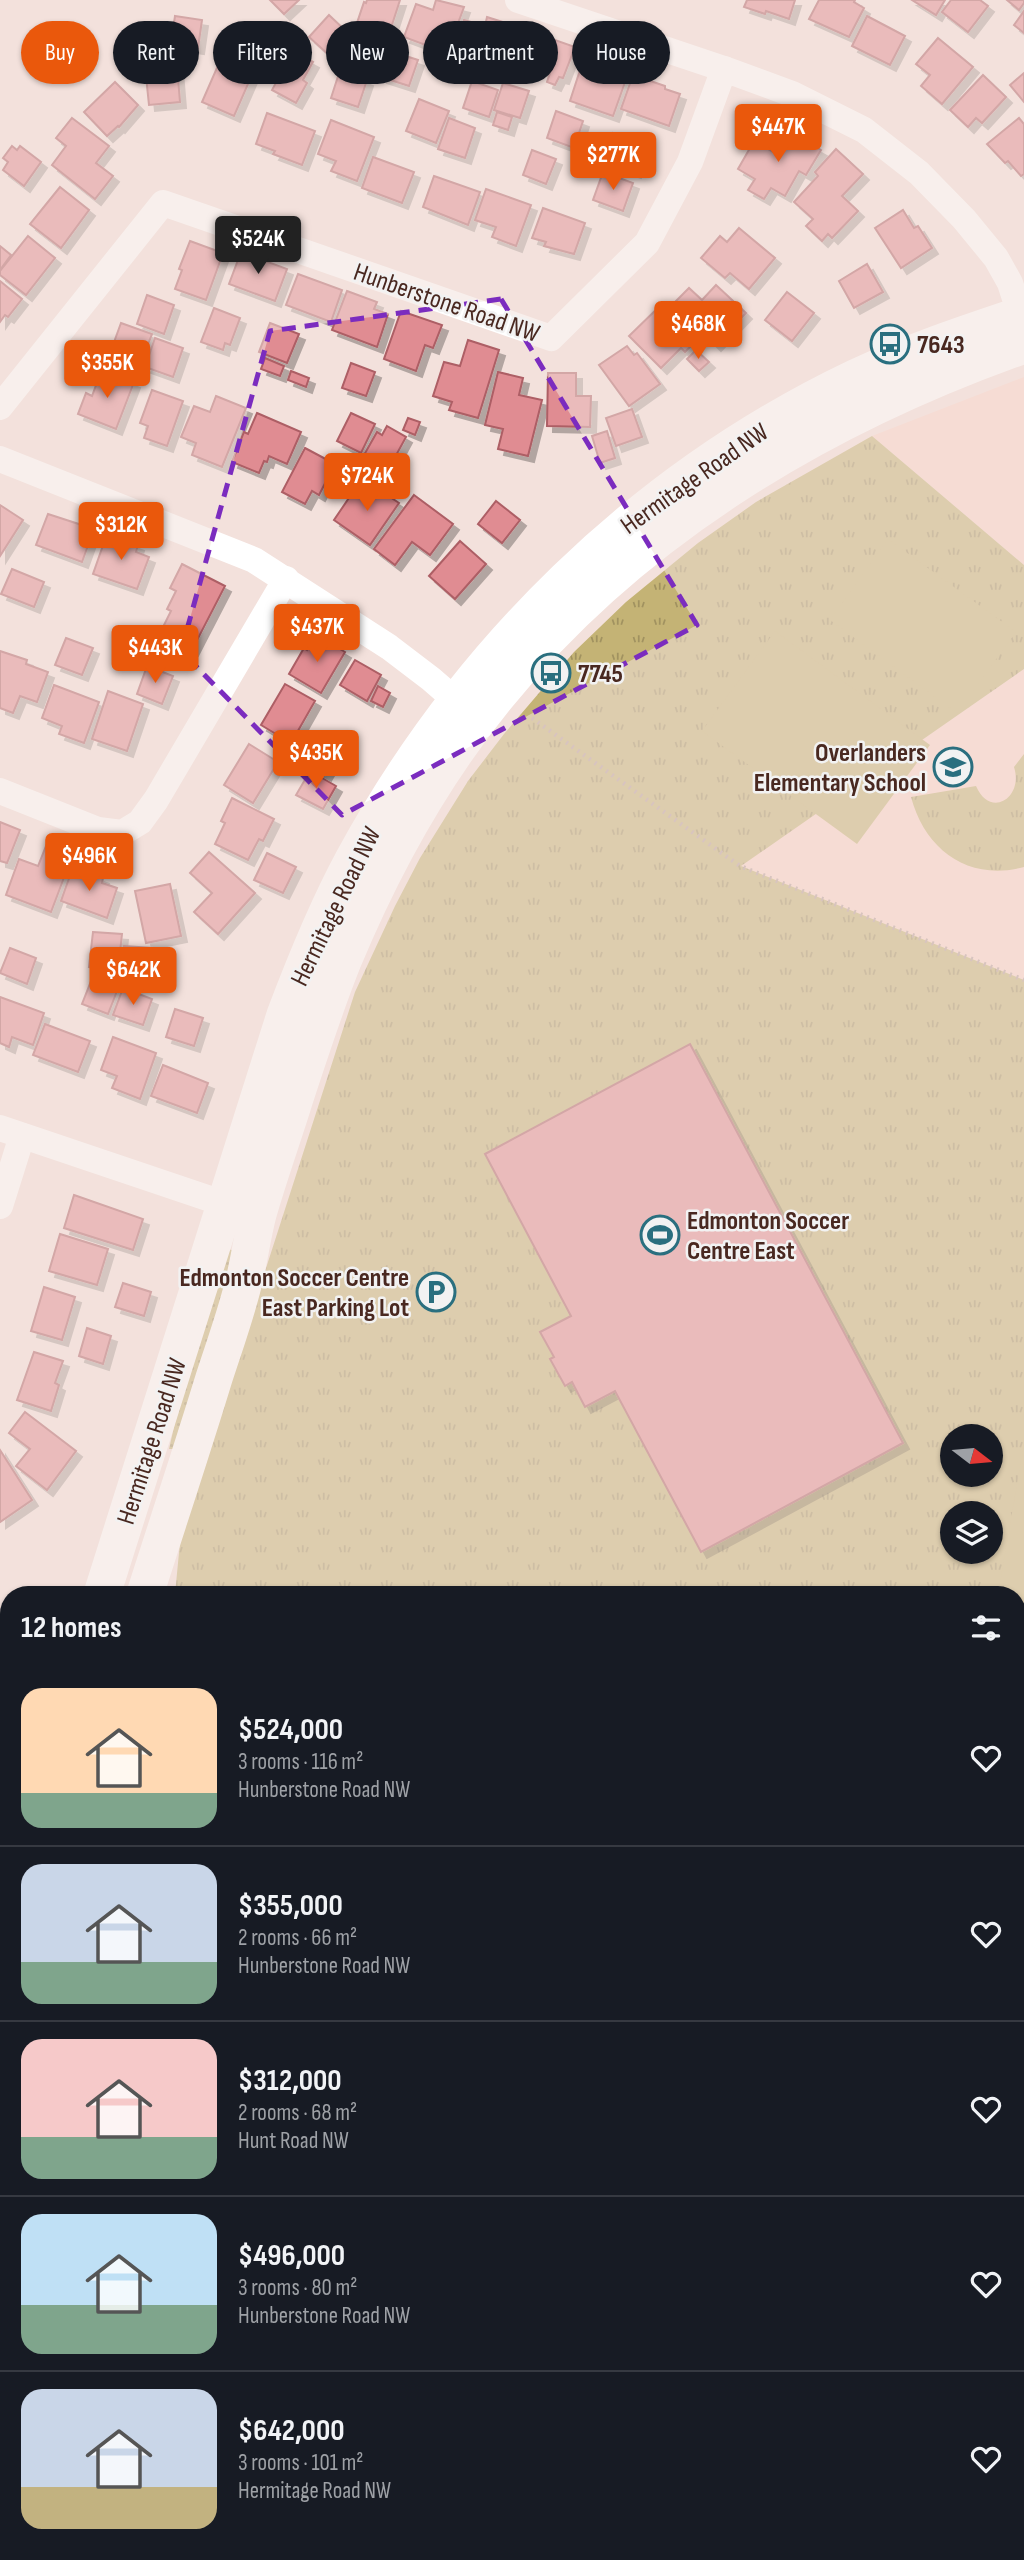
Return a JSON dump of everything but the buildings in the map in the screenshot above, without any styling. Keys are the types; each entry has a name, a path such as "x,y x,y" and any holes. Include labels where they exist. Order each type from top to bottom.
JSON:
{"street":[{"path":"518,0 792,94 864,130 919,173 964,219 996,258 1010,283 1023,325"},
{"name":"Hunberstone Road NW","path":"0,407 163,203 551,338 647,243 690,162 724,69"},
{"name":"Hermitage Road NW","path":"106,1580 241,1210 344,958 390,861 417,815 468,711 498,695 577,611 620,572 710,501 789,451 861,411 914,387 1023,325"},
{"path":"0,458 254,560 389,647 468,711"},
{"path":"0,791 76,819 97,830 122,833 140,822 156,800 286,579"},
{"path":"0,1206 11,1132 241,1210"},
{"name":"Hermitage Road NW","path":"148,1586 243,1285 241,1210"},
{"path":"163,1586 166,1530"}],"path":[{"path":"532,718 740,866 1024,980"}],"highlighted area":[{"path":"501,299 697,625 342,815 181,651 270,331"}],"shaded area":[{"path":"1024,377 1024,565 872,436"},
{"name":"Overlanders Elementary School","path":"1024,669 1024,980 740,866"}],"green space":[{"path":"872,436 1024,565 1024,669 741,866 1024,980 1024,1586 176,1586 181,1532 355,992 420,858 468,781 574,652 626,602 698,543 756,502"},
{"path":"888,539 1016,632 957,713 830,620"},
{"path":"775,631 930,745 857,844 702,731"},
{"path":"1024,754 1024,867 985,870 952,858 927,832 911,797 976,786 982,796 997,803 1010,795 1014,788 1014,767"},
{"path":"225,1248 235,1251 178,1449 169,1449 184,1383"},
{"path":"1024,1444 1024,1586 999,1586"}],"place":[{"name":"7643","path":"890,344"},
{"name":"7745","path":"551,673"},
{"name":"Overlanders Elementary School","path":"953,767"},
{"name":"Edmonton Soccer Centre East","path":"660,1235"},
{"name":"Edmonton Soccer Centre East Parking Lot","path":"436,1292"}]}
